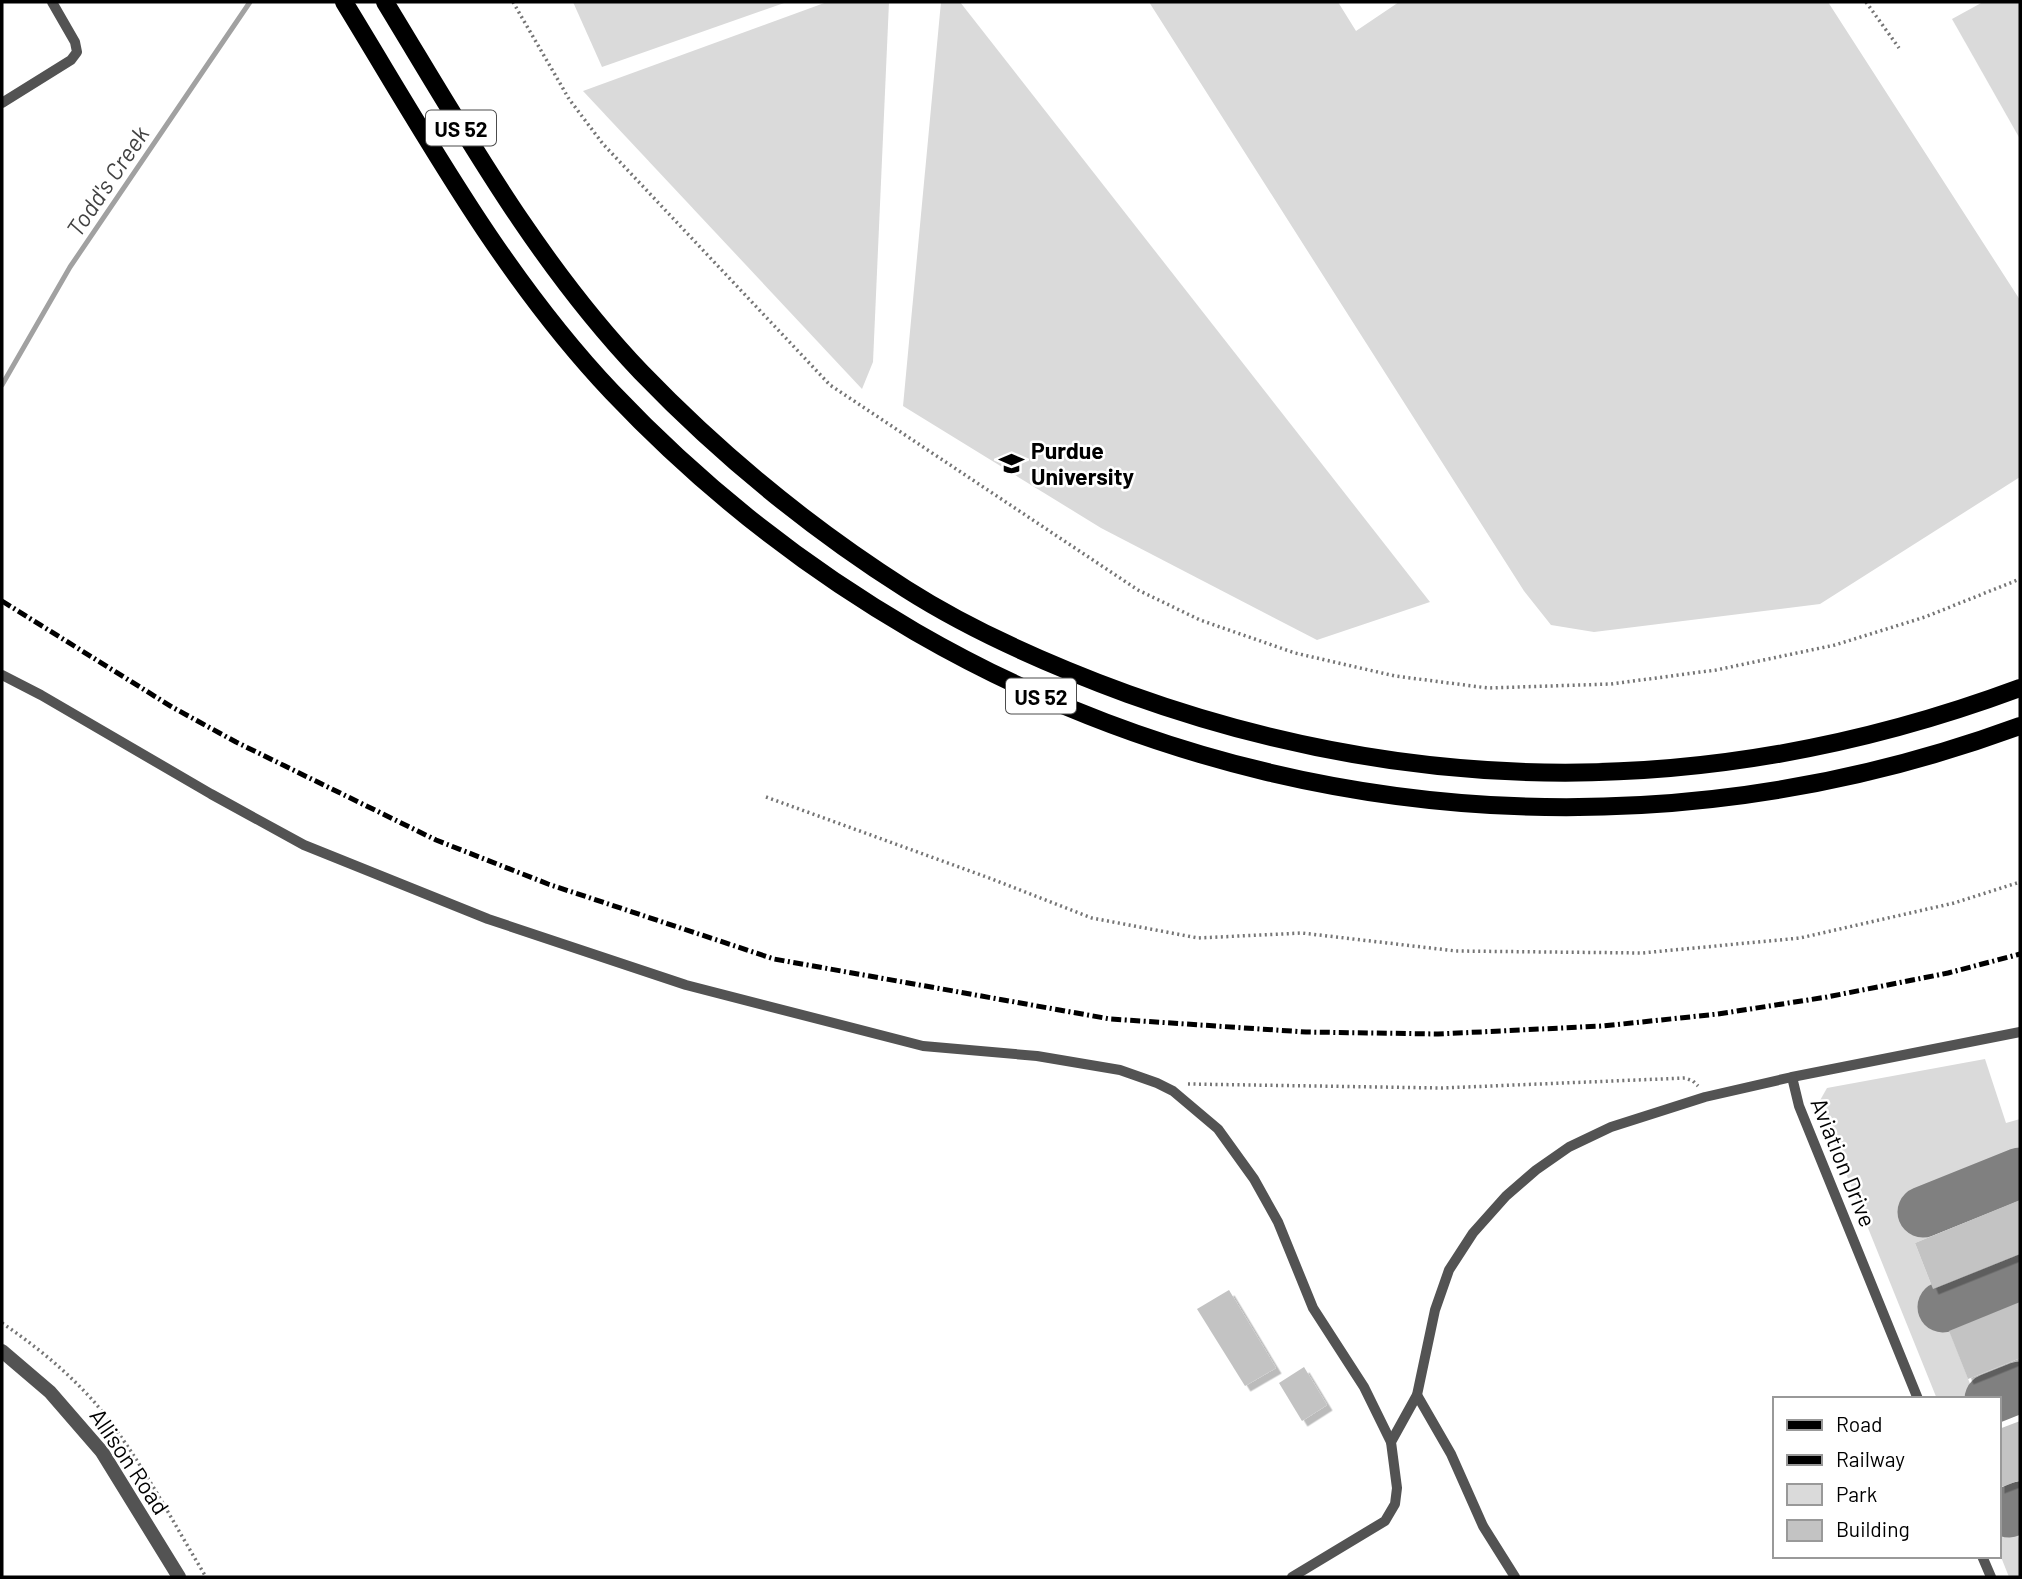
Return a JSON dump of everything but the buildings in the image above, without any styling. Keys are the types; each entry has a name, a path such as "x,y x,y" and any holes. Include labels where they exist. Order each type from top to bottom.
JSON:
{"main road":[{"name":"US 52","path":"344,2 513,273 613,394 703,482 817,571 889,617 958,656 1054,702 1153,741 1255,770 1340,788 1462,804 1562,807 1667,804 1773,792 1884,769 1980,741 2020,726"},
{"name":"US 52","path":"385,2 507,201 541,251 607,334 730,458 838,543 909,591 988,634 1077,676 1175,711 1272,739 1367,758 1444,767 1562,773 1662,769 1766,757 1874,735 1972,706 2020,688"}],"street":[{"name":"Allison Road","path":"2,1351 50,1392 102,1451 179,1577"}],"lane":[{"path":"2,103 71,60 77,52 75,42 52,2"},
{"path":"2,676 41,695 304,845 488,919 686,985 909,1043 1037,1056 1120,1070 1173,1091 1218,1129 1254,1178 1278,1222 1313,1308 1364,1387 1391,1442 1397,1488 1395,1504 1385,1521 1292,1577"},
{"name":"Aviation Drive","path":"1917,1397 1799,1106 1792,1077 2020,1032"},
{"path":"1391,1442 1417,1395 1434,1310 1449,1270 1473,1233 1506,1196 1536,1170 1569,1147 1611,1127 1705,1097 1792,1077"},
{"path":"1417,1395 1451,1454 1483,1526 1515,1577"},
{"path":"1983,1558 1991,1577"}],"path":[{"path":"513,2 569,99 603,144 830,385 1138,590 1200,620 1295,653 1395,676 1488,688 1611,684 1716,670 1835,645 1925,617 2020,579"},
{"path":"1866,2 1899,48"},
{"path":"766,797 1092,918 1198,938 1302,933 1455,951 1642,953 1800,938 1954,903 2020,882"},
{"path":"1173,1091 1186,1084 1442,1088 1685,1078 1693,1081 1705,1097"}],"green space":[{"path":"573,2 787,2 602,67"},
{"path":"827,2 889,2 873,362 862,389 583,91"},
{"path":"941,2 960,2 1430,602 1317,640 1101,528 903,406"},
{"path":"1149,2 1338,2 1356,31 1399,2 1828,2 2020,300 2020,477 1820,604 1594,632 1551,625 1524,591"},
{"path":"1983,2 2020,2 2020,139 1952,19"},
{"path":"1985,1059 2006,1123 2020,1119 2020,1162 1919,1204 1932,1236 1915,1243 1975,1397 1936,1397 1818,1104 1827,1088"},
{"path":"2001,1498 2020,1541 2020,1577 2009,1577 2001,1557"}],"waterway":[{"name":"Todd's Creek","path":"2,385 70,267 250,2"}],"taxiway":[{"path":"1923,1212 2020,1173"},
{"path":"1943,1307 2020,1277"},
{"path":"1995,1397 2020,1387"},
{"path":"2009,1512 2020,1507"}],"railway":[{"path":"2,601 172,707 236,742 436,840 548,884 774,959 1110,1019 1306,1032 1438,1034 1603,1026 1718,1014 1827,997 1948,973 2020,954"}],"place":[{"name":"Purdue University","path":"1011,463"}]}
